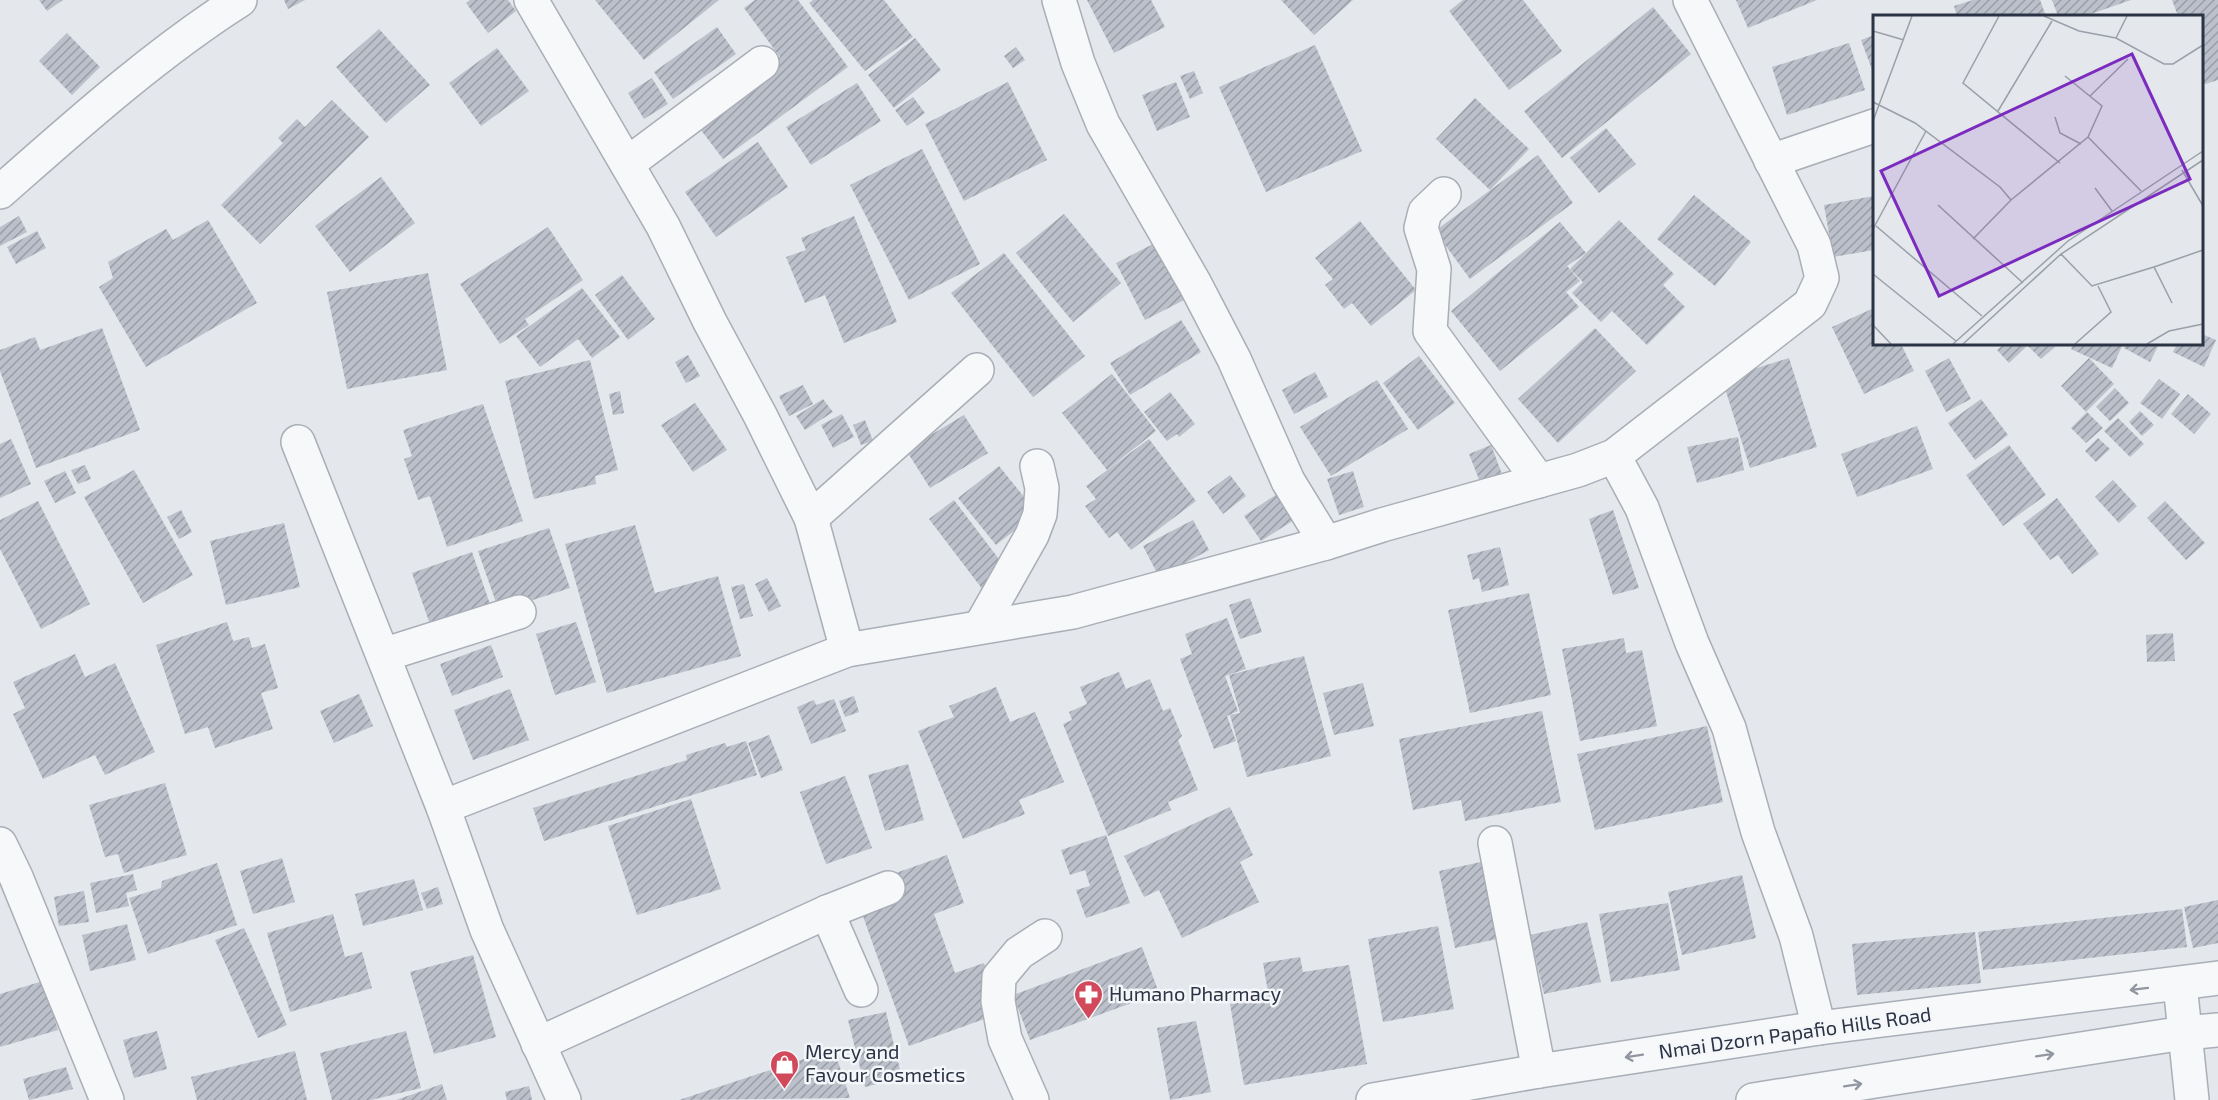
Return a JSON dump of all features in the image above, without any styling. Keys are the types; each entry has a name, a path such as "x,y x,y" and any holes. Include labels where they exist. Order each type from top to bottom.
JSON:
{"street":[{"path":"0,192 93,110 215,16 240,0"},
{"path":"531,0 663,226 811,518 848,650"},
{"path":"1059,0 1078,63 1103,123 1200,293 1234,359 1288,481 1326,543"},
{"path":"442,807 848,650 1073,612 1326,543 1578,470 1614,456 1810,303 1822,278 1814,245 1690,0"},
{"path":"627,164 762,63"},
{"path":"1771,161 1873,127"},
{"path":"1444,194 1425,212 1421,228 1434,269 1430,331 1539,481"},
{"path":"811,518 977,370"},
{"path":"298,442 442,807 487,930 564,1100"},
{"path":"1614,456 1642,508 1692,643 1729,728 1758,832 1796,936 1819,1028"},
{"path":"980,627 1032,535 1040,514 1042,488 1037,466"},
{"path":"383,655 519,612"},
{"path":"1495,843 1539,1071"},
{"path":"0,844 16,877 106,1100"},
{"path":"538,1044 826,912 888,888"},
{"path":"826,912 861,990"},
{"path":"1032,1100 1005,1040 998,1001 999,977 1019,953 1045,936"},
{"name":"Nmai Dzorn Papafio Hills Road","path":"1373,1100 1539,1071 1819,1028 2218,978"},
{"path":"2180,984 2192,1100"},
{"path":"1753,1100 2184,1033 2218,1030"}],"building":[{"path":"39,0 63,0 47,11"},
{"path":"284,0 305,0 288,9"},
{"path":"470,0 508,0 516,11 488,33 466,3"},
{"path":"595,0 719,0 644,60"},
{"path":"755,0 798,0 848,67 723,159 694,121 780,57 744,8"},
{"path":"813,0 884,0 913,37 865,71 809,3"},
{"path":"1087,0 1151,0 1165,27 1114,53"},
{"path":"1281,0 1353,0 1314,35"},
{"path":"1463,0 1523,0 1562,51 1509,90 1449,11"},
{"path":"1736,0 1817,0 1748,28"},
{"path":"1973,0 2040,0 2046,15 1957,15 1954,6"},
{"path":"2052,0 2131,0 2088,15 2058,15"},
{"path":"2172,0 2218,0 2218,80 2203,85 2203,15 2178,15"},
{"path":"1653,7 1691,54 1562,158 1524,111"},
{"path":"717,27 736,54 673,99 654,72"},
{"path":"379,29 430,85 386,123 336,67"},
{"path":"67,33 100,67 72,95 39,61"},
{"path":"1873,35 1873,72 1861,40"},
{"path":"915,38 941,70 894,108 868,75"},
{"path":"1849,43 1865,90 1787,115 1772,67"},
{"path":"1315,45 1362,151 1266,192 1219,87"},
{"path":"1016,47 1025,60 1013,68 1004,56"},
{"path":"497,48 529,91 481,126 449,83"},
{"path":"1194,71 1203,93 1190,99 1180,76"},
{"path":"652,78 668,104 644,119 628,93"},
{"path":"1008,82 1047,160 964,201 925,124"},
{"path":"1176,82 1190,117 1157,131 1142,95"},
{"path":"857,83 881,121 811,165 786,127"},
{"path":"913,97 925,113 907,126 895,110"},
{"path":"1475,98 1529,149 1490,190 1436,139"},
{"path":"332,100 369,137 260,244 221,205 283,143 278,138 297,119 305,127"},
{"path":"1606,128 1636,164 1599,193 1570,158"},
{"path":"758,142 788,187 716,237 685,192"},
{"path":"922,149 980,264 909,300 850,185"},
{"path":"1538,155 1573,203 1470,279 1435,231"},
{"path":"381,177 415,223 350,272 315,226"},
{"path":"1694,195 1751,242 1715,286 1657,239"},
{"path":"1873,196 1873,250 1833,257 1824,205"},
{"path":"1064,214 1121,283 1073,322 1016,253"},
{"path":"19,216 27,232 0,246 0,227"},
{"path":"854,216 897,322 844,343 825,295 805,303 786,257 806,250 801,238"},
{"path":"208,220 257,303 146,367 99,287 113,278 108,262 166,229 173,240"},
{"path":"1619,220 1674,274 1663,285 1685,307 1647,345 1612,311 1601,322 1572,293 1583,282 1570,269"},
{"path":"1360,221 1416,290 1371,326 1352,303 1344,309 1325,285 1333,279 1315,258"},
{"path":"1560,222 1586,253 1567,266 1580,281 1566,292 1579,307 1500,371 1451,311"},
{"path":"548,227 583,280 525,319 529,325 500,344 460,284"},
{"path":"37,231 46,248 16,264 7,247"},
{"path":"1159,241 1188,298 1145,320 1116,263"},
{"path":"1004,253 1085,356 1033,397 951,293"},
{"path":"428,273 447,370 347,389 327,292"},
{"path":"622,275 655,319 628,340 595,295"},
{"path":"582,288 620,337 592,358 578,339 540,367 516,336"},
{"path":"1873,308 1873,345 1901,345 1914,371 1864,394 1832,327"},
{"path":"1181,320 1201,352 1130,395 1110,363"},
{"path":"102,328 140,430 36,468 0,371 0,350 35,337 40,350"},
{"path":"1595,328 1636,371 1558,443 1518,399"},
{"path":"2203,334 2216,340 2204,367 2173,352 2176,345 2203,345"},
{"path":"2003,345 2024,345 2026,347 2009,363 1997,350"},
{"path":"2027,345 2052,345 2055,347 2041,359"},
{"path":"2073,345 2123,345 2112,368 2071,349"},
{"path":"2126,345 2158,345 2150,362 2124,348"},
{"path":"688,355 700,376 686,383 675,362"},
{"path":"1419,356 1455,403 1418,430 1383,383"},
{"path":"1789,358 1817,447 1750,468 1722,379"},
{"path":"1949,358 1971,399 1946,412 1925,371"},
{"path":"2089,358 2114,384 2086,412 2061,386"},
{"path":"590,360 618,470 595,476 596,484 534,499 505,381"},
{"path":"1315,372 1328,397 1294,414 1282,390"},
{"path":"1112,374 1156,431 1107,470 1062,413"},
{"path":"2159,379 2180,394 2162,419 2140,403"},
{"path":"1377,380 1408,429 1331,476 1300,427"},
{"path":"803,385 813,404 789,416 779,396"},
{"path":"2115,388 2129,403 2110,421 2096,407"},
{"path":"620,391 624,413 613,415 609,394"},
{"path":"1170,392 1195,424 1179,437 1177,434 1167,441 1144,412"},
{"path":"2188,394 2211,414 2194,434 2171,414"},
{"path":"823,399 833,412 805,430 796,416"},
{"path":"1981,399 2008,435 1975,460 1948,423"},
{"path":"695,403 727,450 693,472 661,425"},
{"path":"483,404 523,521 447,547 430,496 418,500 404,459 412,456 403,430"},
{"path":"2140,411 2154,425 2142,436 2129,422"},
{"path":"2087,412 2103,428 2086,443 2071,428"},
{"path":"842,414 854,437 833,448 821,425"},
{"path":"964,415 988,453 930,488 906,450"},
{"path":"2118,418 2144,444 2130,457 2104,431"},
{"path":"865,420 873,441 861,445 853,425"},
{"path":"1917,426 1933,469 1857,497 1841,454"},
{"path":"1738,437 1744,470 1697,483 1687,447"},
{"path":"2098,438 2110,449 2096,462 2085,451"},
{"path":"11,439 31,484 0,498 0,444"},
{"path":"1149,439 1196,501 1131,550 1117,532 1109,538 1085,506 1096,499 1086,486"},
{"path":"1491,445 1502,474 1480,482 1469,454"},
{"path":"2009,445 2046,495 2003,526 1966,475"},
{"path":"85,465 91,479 78,484 71,470"},
{"path":"999,466 1037,513 996,545 958,498"},
{"path":"134,470 193,575 143,603 84,497"},
{"path":"65,471 76,493 55,503 44,481"},
{"path":"1353,471 1364,507 1339,515 1327,479"},
{"path":"1230,475 1246,496 1223,514 1207,492"},
{"path":"2113,480 2137,506 2119,523 2095,497"},
{"path":"1277,494 1294,520 1261,541 1244,516"},
{"path":"2057,498 2099,554 2072,574 2058,555 2050,560 2023,524"},
{"path":"954,500 1008,571 983,590 929,519"},
{"path":"38,501 90,604 41,629 0,549 0,520"},
{"path":"2165,501 2205,543 2186,560 2147,518"},
{"path":"181,510 192,532 179,539 167,517"},
{"path":"1613,510 1639,588 1613,595 1589,519"},
{"path":"1193,520 1209,550 1159,577 1143,546"},
{"path":"284,523 300,587 226,605 210,541"},
{"path":"635,525 655,593 718,576 741,656 607,693 565,544"},
{"path":"549,528 570,588 499,611 478,551"},
{"path":"1500,547 1509,585 1482,592 1479,578 1473,580 1467,555"},
{"path":"472,552 492,610 432,630 412,573"},
{"path":"767,578 781,606 769,612 755,584"},
{"path":"744,584 753,616 740,619 731,587"},
{"path":"1529,593 1551,695 1470,713 1448,610"},
{"path":"1250,598 1262,632 1240,639 1229,605"},
{"path":"1227,618 1246,669 1225,676 1238,711 1227,716 1236,741 1214,749 1180,659 1192,654 1185,634"},
{"path":"227,622 233,641 249,637 252,648 265,644 278,688 261,693 273,729 215,748 208,727 185,734 156,645"},
{"path":"576,622 596,682 555,695 536,634"},
{"path":"2173,633 2175,661 2147,662 2146,635"},
{"path":"1624,638 1626,653 1642,650 1657,726 1580,741 1562,649"},
{"path":"491,645 503,677 452,696 440,664"},
{"path":"75,654 85,677 115,663 155,752 105,775 95,755 43,779 13,714 25,708 13,682"},
{"path":"1304,656 1331,756 1247,777 1230,715 1240,713 1229,675"},
{"path":"1119,672 1126,689 1150,679 1163,711 1170,708 1182,736 1178,740 1198,790 1168,802 1171,810 1108,836 1063,724 1072,720 1069,712 1087,704 1080,687"},
{"path":"1363,683 1374,726 1334,735 1323,693"},
{"path":"996,687 1010,722 1035,712 1064,782 1019,800 1025,814 963,839 918,731 954,717 949,706"},
{"path":"510,689 529,740 473,760 454,710"},
{"path":"359,694 373,726 334,743 320,711"},
{"path":"854,696 859,712 845,717 839,701"},
{"path":"834,699 846,731 811,744 797,707 814,700 816,705"},
{"path":"1542,711 1561,802 1465,821 1461,800 1413,810 1399,739"},
{"path":"1707,726 1723,802 1595,830 1577,754"},
{"path":"769,735 783,770 761,778 748,743"},
{"path":"746,741 757,775 544,841 533,808 687,760 686,755 725,743 727,747"},
{"path":"908,764 924,820 885,831 868,775"},
{"path":"845,776 872,848 826,864 800,792"},
{"path":"165,783 187,855 124,873 118,854 105,857 89,805"},
{"path":"691,799 721,889 637,915 608,826"},
{"path":"1230,807 1253,855 1240,862 1259,902 1182,938 1159,890 1144,897 1124,856"},
{"path":"1106,835 1130,903 1086,918 1076,890 1090,886 1085,870 1070,875 1061,850"},
{"path":"947,855 964,903 934,914 955,973 984,963 1001,1013 909,1046 853,888"},
{"path":"282,858 295,902 253,914 240,871"},
{"path":"1481,862 1497,939 1455,948 1439,871"},
{"path":"217,863 237,925 148,954 129,898 161,888 162,881"},
{"path":"133,874 137,890 126,893 129,906 96,913 90,883"},
{"path":"1742,875 1756,938 1682,955 1668,892"},
{"path":"414,879 423,910 363,926 355,894"},
{"path":"438,887 443,904 427,909 421,893"},
{"path":"84,891 89,922 59,926 54,897"},
{"path":"2218,900 2218,943 2193,948 2184,907"},
{"path":"1668,903 1680,970 1611,982 1599,914"},
{"path":"2182,909 2187,947 1983,970 1978,932"},
{"path":"333,914 345,957 362,952 372,988 290,1012 267,933"},
{"path":"1587,922 1601,982 1544,994 1530,935"},
{"path":"127,924 136,960 90,971 82,935"},
{"path":"1438,926 1454,1009 1383,1022 1368,939"},
{"path":"244,928 287,1025 258,1038 215,940"},
{"path":"1975,932 1981,983 1857,995 1852,944"},
{"path":"1142,947 1159,993 1030,1040 1013,995"},
{"path":"473,955 496,1037 434,1054 410,972"},
{"path":"1300,957 1303,972 1349,965 1367,1064 1244,1085 1230,1004 1269,998 1263,963"},
{"path":"43,981 58,1030 0,1047 0,994"},
{"path":"886,1012 902,1078 865,1087 848,1020"},
{"path":"1196,1021 1211,1092 1170,1100 1157,1028"},
{"path":"157,1031 167,1069 134,1078 123,1040"},
{"path":"406,1031 421,1088 371,1100 332,1100 320,1053"},
{"path":"834,1049 850,1098 679,1100"},
{"path":"295,1051 307,1100 197,1100 191,1077"},
{"path":"66,1067 73,1089 29,1100 23,1079"},
{"path":"442,1084 447,1100 396,1100"},
{"path":"529,1086 532,1100 507,1100 505,1092"}],"place":[{"name":"Humano Pharmacy","path":"1088,1020"},
{"name":"Mercy and Favour Cosmetics","path":"784,1090"}]}
